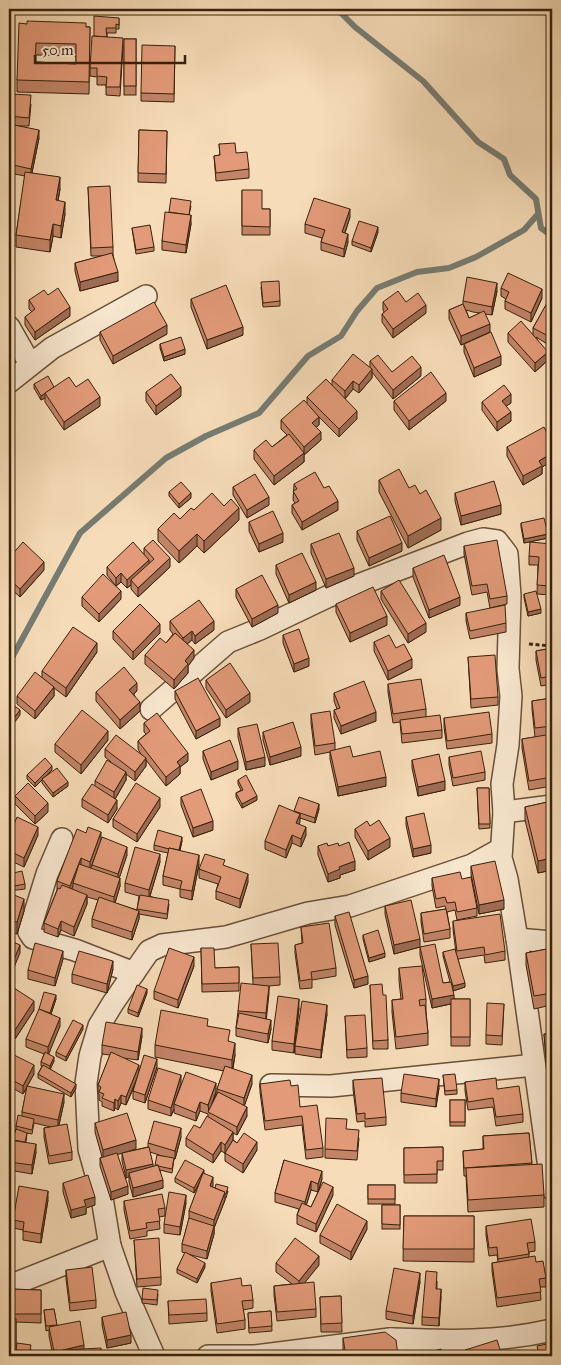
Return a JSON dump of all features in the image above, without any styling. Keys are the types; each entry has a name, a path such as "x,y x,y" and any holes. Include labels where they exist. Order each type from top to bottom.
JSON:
{"street":[{"path":"9,382 52,348 146,296"},
{"path":"9,327 30,364"},
{"path":"151,708 228,642 260,629 326,596 468,543 483,539 497,541 507,554 510,596 508,669 511,696 508,745 502,784 504,812 501,849 517,939 534,1065 548,1119 552,1189"},
{"path":"504,812 552,806"},
{"path":"62,839 47,874 29,932 34,938 75,950 134,973"},
{"path":"154,1356 126,1292 110,1246 101,1192 89,1149 86,1083 90,1056 99,1026 149,951 162,945 226,937 308,913 350,906 472,865 501,849"},
{"path":"517,939 552,942"},
{"path":"271,1085 331,1086 534,1065"},
{"path":"9,1286 110,1246"},
{"path":"208,1356 255,1356 394,1348 452,1341 516,1338 552,1330"}],"building":[{"path":"94,16 119,18 119,25 116,24 116,28 106,28 107,37 94,36"},
{"path":"27,21 86,23 86,27 90,27 89,82 17,80 19,23 27,24","holes":["36,43 76,44 76,64 35,62"]},
{"path":"9,26 11,26 10,82 9,82"},
{"path":"92,36 123,38 120,87 106,87 107,77 97,76 97,68 90,68"},
{"path":"124,39 136,39 136,86 124,86"},
{"path":"142,45 175,46 174,94 141,93"},
{"path":"9,94 31,95 29,118 9,116"},
{"path":"9,124 39,130 31,169 9,164"},
{"path":"139,130 167,131 166,174 138,173"},
{"path":"235,143 236,153 247,152 249,169 216,173 214,156 220,155 219,144"},
{"path":"25,172 60,177 56,200 65,202 61,226 53,224 50,240 16,235"},
{"path":"110,186 113,247 91,248 88,187"},
{"path":"242,190 262,190 262,209 270,209 270,227 242,226"},
{"path":"171,198 191,201 189,215 169,212"},
{"path":"314,198 350,209 342,232 348,234 344,249 321,242 325,230 305,224"},
{"path":"165,212 191,215 186,245 162,241"},
{"path":"359,221 378,227 371,248 352,241"},
{"path":"150,225 154,247 136,250 132,228"},
{"path":"112,253 118,272 80,282 75,263"},
{"path":"508,273 542,289 531,313 505,301 509,292 501,288"},
{"path":"467,277 497,283 492,307 463,301"},
{"path":"279,281 280,301 263,303 261,282"},
{"path":"226,285 243,327 207,340 191,299"},
{"path":"58,288 70,307 35,332 25,317 35,309 29,300 44,290 48,295"},
{"path":"398,291 406,302 418,293 426,305 393,329 382,314 388,309 383,302"},
{"path":"552,294 552,338 533,328"},
{"path":"154,302 167,325 113,356 100,332"},
{"path":"463,304 469,318 484,311 490,324 461,336 449,310"},
{"path":"521,321 548,352 535,363 508,333"},
{"path":"491,332 501,356 474,368 464,344"},
{"path":"181,337 185,349 164,357 160,344"},
{"path":"353,354 372,369 359,385 353,381 345,391 332,380"},
{"path":"378,355 392,372 412,356 421,367 393,390 370,361"},
{"path":"431,372 446,393 409,421 394,401"},
{"path":"171,374 181,387 156,406 146,392"},
{"path":"48,376 54,387 41,396 34,384"},
{"path":"69,377 76,387 88,379 100,397 64,422 45,393"},
{"path":"326,379 357,411 339,429 307,397"},
{"path":"504,385 511,394 502,401 511,412 497,422 482,402"},
{"path":"304,400 319,417 312,423 321,432 304,447 281,420"},
{"path":"544,427 552,443 552,453 539,461 542,466 523,476 507,447"},
{"path":"289,434 304,453 274,476 254,450 266,440 272,447"},
{"path":"399,469 409,488 415,485 420,494 426,490 441,518 408,536 379,480"},
{"path":"315,472 324,488 329,486 338,501 302,522 292,505 299,501 293,491 297,489 294,484"},
{"path":"255,474 269,497 247,510 233,487"},
{"path":"494,481 501,505 461,516 455,493"},
{"path":"181,482 191,493 179,504 169,492"},
{"path":"212,493 224,506 231,499 239,508 204,541 197,534 179,551 158,529 174,513 180,519 191,508 194,510"},
{"path":"273,511 283,533 259,544 249,522"},
{"path":"390,516 402,543 369,558 357,531"},
{"path":"544,518 548,534 524,539 521,523"},
{"path":"339,533 354,568 326,579 311,544"},
{"path":"153,540 170,558 138,588 131,580 154,559 144,548"},
{"path":"497,540 507,596 490,599 487,584 472,586 464,546"},
{"path":"23,542 44,562 20,589 9,579 9,558"},
{"path":"133,542 149,560 127,580 121,573 116,578 107,567"},
{"path":"530,542 552,544 552,579 550,578 550,586 537,585 539,557 529,556"},
{"path":"302,553 316,582 289,595 276,565"},
{"path":"444,555 460,597 429,610 413,568"},
{"path":"103,574 121,591 99,614 82,597"},
{"path":"262,575 278,605 252,619 236,589"},
{"path":"399,580 426,623 408,634 381,591"},
{"path":"373,587 387,616 350,633 336,604"},
{"path":"536,591 541,609 528,612 524,594"},
{"path":"199,600 214,621 195,636 192,631 183,638 170,621"},
{"path":"140,604 160,624 133,652 113,631"},
{"path":"505,605 506,623 470,631 466,613"},
{"path":"73,627 97,643 66,688 42,671"},
{"path":"299,629 309,658 294,664 283,635"},
{"path":"175,633 194,650 185,661 188,664 174,680 145,655 160,638 166,643"},
{"path":"389,635 396,648 404,644 412,659 388,671 374,642"},
{"path":"552,648 552,676 541,678 536,651"},
{"path":"495,655 498,697 471,699 468,657"},
{"path":"230,663 250,693 226,710 206,680"},
{"path":"124,667 137,683 129,690 140,702 120,720 96,692"},
{"path":"35,672 54,687 35,711 17,696"},
{"path":"198,678 220,718 196,731 175,691"},
{"path":"421,679 426,709 393,714 388,684"},
{"path":"364,681 376,712 341,726 334,710 340,708 334,693"},
{"path":"552,698 552,726 535,728 532,701"},
{"path":"9,702 20,710 9,725"},
{"path":"82,710 108,731 81,765 55,744"},
{"path":"330,711 335,743 315,746 311,714"},
{"path":"489,712 492,734 447,741 444,718"},
{"path":"157,713 188,753 177,762 180,766 166,777 138,741 150,731 144,723"},
{"path":"440,715 442,730 402,734 400,720"},
{"path":"293,722 301,747 270,757 263,732"},
{"path":"257,724 265,757 246,762 238,728"},
{"path":"552,734 552,777 529,781 522,739"},
{"path":"116,735 146,758 135,772 105,749"},
{"path":"230,740 238,761 211,772 203,751"},
{"path":"350,746 353,757 380,751 386,777 338,787 330,751"},
{"path":"481,751 485,772 453,778 449,757"},
{"path":"439,754 445,781 418,787 412,760"},
{"path":"45,758 52,766 35,783 27,775"},
{"path":"107,760 126,772 114,792 95,781"},
{"path":"57,768 68,782 53,793 42,779"},
{"path":"246,775 257,796 242,804 236,793 243,790 238,780"},
{"path":"28,783 48,803 35,816 15,796"},
{"path":"136,783 160,798 137,834 113,819"},
{"path":"92,784 117,800 108,815 82,799"},
{"path":"477,788 489,788 490,824 479,824"},
{"path":"201,789 213,821 193,828 181,797"},
{"path":"299,797 319,804 315,818 294,811"},
{"path":"552,801 552,858 538,861 525,807"},
{"path":"279,805 300,814 296,823 306,827 301,839 292,835 286,850 265,841"},
{"path":"424,813 431,845 413,849 406,817"},
{"path":"17,817 38,827 24,858 9,851 9,836"},
{"path":"379,820 390,838 368,851 355,829 367,821 370,826"},
{"path":"88,827 101,832 90,862 81,858 70,886 57,881 77,829 86,833"},
{"path":"158,830 182,837 179,850 154,845"},
{"path":"102,837 127,847 118,874 92,865"},
{"path":"349,842 355,861 339,867 340,869 328,874 318,846 327,843 328,846 338,843 339,846"},
{"path":"135,847 160,854 149,890 125,883"},
{"path":"169,848 199,855 192,891 180,889 182,881 163,876"},
{"path":"205,854 225,860 223,865 248,874 240,899 216,891 221,877 199,869"},
{"path":"495,861 504,900 479,905 471,866"},
{"path":"79,864 120,878 114,897 73,883"},
{"path":"22,871 25,884 9,887 9,874"},
{"path":"460,872 462,879 471,877 477,908 457,912 455,902 447,903 445,897 436,899 432,878"},
{"path":"62,885 87,895 74,927 61,921 58,929 44,923 58,888 60,889"},
{"path":"9,893 24,899 17,922 9,920"},
{"path":"140,895 169,900 167,914 137,909"},
{"path":"99,897 139,911 132,932 92,919"},
{"path":"411,900 420,939 394,945 385,906"},
{"path":"446,909 450,929 424,934 421,913"},
{"path":"349,912 368,976 354,980 335,916"},
{"path":"500,914 505,951 485,955 484,947 457,951 453,921"},
{"path":"329,923 336,968 311,972 312,979 300,981 295,945 303,943 301,927"},
{"path":"378,930 385,953 369,958 363,935"},
{"path":"9,940 20,945 10,969 9,969"},
{"path":"35,943 63,951 55,978 28,970"},
{"path":"278,943 280,977 253,978 251,944"},
{"path":"435,944 443,983 451,982 454,995 432,999 420,947"},
{"path":"169,948 194,957 178,1000 154,991"},
{"path":"201,948 214,948 215,968 239,967 239,983 202,984"},
{"path":"552,948 552,993 534,996 526,953"},
{"path":"455,949 465,983 453,986 443,952"},
{"path":"79,951 113,961 107,984 72,974"},
{"path":"422,966 426,999 419,1000 420,1006 425,1005 428,1033 396,1037 392,1000 403,999 399,968"},
{"path":"241,983 269,986 266,1013 238,1011"},
{"path":"382,984 383,995 386,995 388,1040 373,1041 370,985"},
{"path":"137,985 147,989 138,1013 128,1009"},
{"path":"14,988 34,1001 15,1030 9,1026 9,997"},
{"path":"44,992 56,995 50,1013 39,1009"},
{"path":"278,996 299,999 294,1044 272,1041"},
{"path":"552,997 552,1028 547,998"},
{"path":"451,999 470,999 470,1037 451,1037"},
{"path":"302,1001 327,1005 321,1050 295,1046"},
{"path":"487,1003 504,1004 502,1036 486,1035"},
{"path":"39,1009 60,1018 48,1047 26,1039"},
{"path":"161,1010 208,1019 207,1026 230,1030 228,1041 235,1043 232,1060 155,1045"},
{"path":"239,1013 271,1020 268,1034 236,1028"},
{"path":"365,1015 367,1048 347,1050 345,1016"},
{"path":"73,1020 83,1025 66,1057 56,1052"},
{"path":"106,1022 142,1028 138,1052 102,1045"},
{"path":"544,1034 552,1034 552,1089 549,1089"},
{"path":"45,1052 54,1057 50,1066 41,1062"},
{"path":"111,1052 139,1065 126,1097 121,1095 118,1101 115,1099 114,1103 102,1098 104,1094 99,1092 101,1087 98,1085"},
{"path":"14,1055 34,1065 23,1086 9,1078 9,1065"},
{"path":"144,1055 157,1059 145,1095 133,1091"},
{"path":"43,1065 76,1084 71,1093 38,1074"},
{"path":"225,1066 252,1075 244,1098 217,1089"},
{"path":"158,1068 181,1075 171,1108 148,1100"},
{"path":"186,1072 216,1083 208,1105 200,1102 196,1113 174,1104"},
{"path":"404,1074 439,1079 436,1099 401,1093"},
{"path":"455,1074 457,1090 445,1091 443,1075"},
{"path":"382,1078 386,1117 365,1119 365,1113 357,1114 353,1080"},
{"path":"496,1078 497,1089 519,1086 523,1114 496,1117 493,1098 468,1102 465,1082"},
{"path":"290,1080 291,1086 298,1085 300,1107 317,1105 323,1148 306,1150 302,1116 265,1121 260,1084"},
{"path":"27,1086 64,1094 58,1120 22,1112"},
{"path":"218,1092 247,1107 237,1127 208,1112"},
{"path":"450,1100 465,1100 465,1122 450,1122"},
{"path":"127,1113 136,1140 103,1150 95,1123"},
{"path":"18,1115 34,1119 32,1130 16,1126"},
{"path":"207,1116 233,1132 225,1145 221,1142 213,1155 186,1138 194,1125 200,1128"},
{"path":"326,1118 347,1119 346,1129 359,1130 357,1151 325,1149"},
{"path":"154,1121 181,1128 175,1151 148,1143"},
{"path":"67,1124 72,1152 49,1156 44,1128"},
{"path":"16,1129 27,1133 25,1142 13,1140"},
{"path":"244,1133 257,1142 243,1164 225,1153 233,1140 237,1143"},
{"path":"529,1133 532,1163 464,1168 463,1151 484,1149 483,1136"},
{"path":"9,1140 36,1144 32,1165 9,1162"},
{"path":"149,1147 153,1164 126,1170 122,1153"},
{"path":"443,1147 443,1161 437,1161 437,1174 404,1175 404,1148"},
{"path":"117,1153 128,1186 111,1192 100,1158"},
{"path":"157,1155 174,1158 172,1169 155,1165"},
{"path":"185,1160 204,1170 194,1188 175,1178"},
{"path":"284,1160 322,1171 318,1184 311,1181 305,1202 275,1193"},
{"path":"542,1164 544,1195 468,1200 466,1168"},
{"path":"158,1165 163,1180 133,1188 129,1173"},
{"path":"203,1173 213,1177 210,1186 225,1192 214,1220 189,1211"},
{"path":"88,1175 95,1197 84,1200 86,1206 71,1210 63,1183"},
{"path":"323,1182 333,1187 316,1224 297,1215 302,1203 311,1207"},
{"path":"216,1184 228,1187 226,1194 215,1188"},
{"path":"368,1185 395,1185 395,1199 368,1199"},
{"path":"19,1186 48,1191 41,1234 23,1231 24,1222 13,1220"},
{"path":"169,1192 186,1195 180,1227 164,1224"},
{"path":"162,1194 165,1208 158,1209 160,1221 146,1223 147,1228 130,1231 124,1201"},
{"path":"337,1204 367,1221 351,1252 320,1235"},
{"path":"382,1205 400,1205 400,1225 382,1224"},
{"path":"404,1216 474,1216 474,1249 403,1249"},
{"path":"189,1218 214,1226 207,1251 182,1244"},
{"path":"531,1219 535,1242 527,1243 529,1254 498,1259 497,1247 489,1248 486,1226"},
{"path":"159,1238 161,1277 137,1279 134,1240"},
{"path":"295,1238 319,1256 299,1281 276,1263"},
{"path":"185,1252 205,1263 197,1279 177,1269"},
{"path":"535,1256 536,1262 543,1261 546,1278 539,1279 541,1292 497,1298 492,1263"},
{"path":"92,1267 96,1300 70,1303 66,1270"},
{"path":"394,1268 420,1273 413,1316 386,1311"},
{"path":"426,1271 437,1272 436,1289 441,1289 439,1318 422,1317"},
{"path":"241,1278 242,1286 251,1285 253,1300 242,1301 245,1320 217,1324 211,1283"},
{"path":"314,1282 316,1309 277,1312 274,1286"},
{"path":"143,1288 158,1290 157,1300 142,1299"},
{"path":"9,1289 41,1290 41,1314 9,1314"},
{"path":"341,1296 342,1323 321,1324 320,1297"},
{"path":"206,1299 207,1313 169,1315 168,1301"},
{"path":"54,1309 57,1325 46,1326 44,1310"},
{"path":"271,1311 272,1326 249,1328 248,1313"},
{"path":"126,1312 131,1335 107,1340 102,1317"},
{"path":"9,1319 16,1319 16,1356 9,1356"},
{"path":"80,1321 84,1345 63,1350 101,1348 102,1356 57,1356 57,1350 54,1351 49,1327"},
{"path":"385,1332 396,1340 398,1356 346,1356 343,1338"},
{"path":"497,1340 502,1356 467,1356 465,1350"},
{"path":"17,1343 31,1345 30,1352 16,1350"},
{"path":"552,1343 552,1356 539,1356 537,1346"},
{"path":"441,1349 443,1356 416,1356"}],"waterway":[{"path":"337,9 355,27 423,81 478,142 504,159 510,175 536,199 541,228 552,236"},
{"path":"9,663 80,533 166,458 206,436 259,413 308,356 341,336 357,311 377,288 417,272 449,268 476,257 524,230 538,214"}]}
